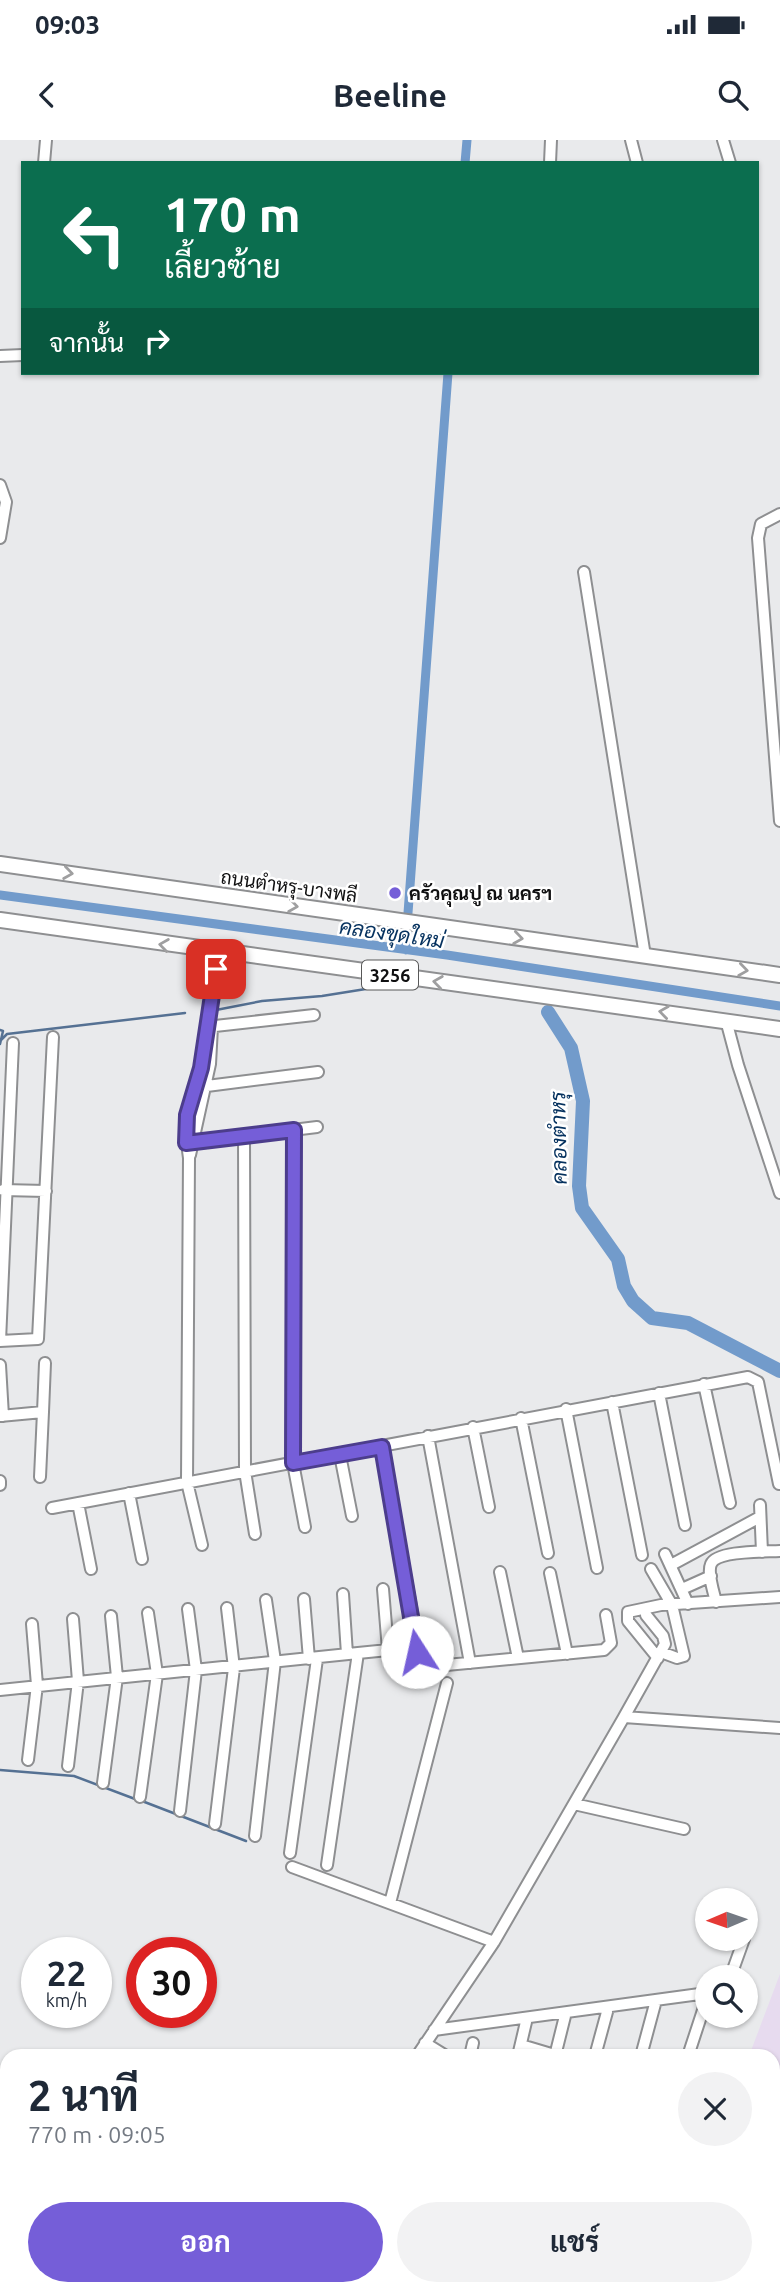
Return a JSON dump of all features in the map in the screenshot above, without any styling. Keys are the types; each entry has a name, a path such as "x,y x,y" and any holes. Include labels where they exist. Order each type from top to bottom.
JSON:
{"main road":[{"name":"ถนนตำหรุ-บางพลี","path":"0,864 780,975"},
{"name":"3256","path":"0,920 219,953 780,1028"}],"street":[{"path":"44,161 46,140"},
{"path":"550,161 551,140"},
{"path":"631,140 636,161"},
{"path":"723,140 729,161"},
{"path":"0,356 21,355"},
{"path":"0,485 6,502 0,538"},
{"path":"780,513 761,524 758,538 780,821"},
{"path":"584,572 645,956"},
{"path":"202,1545 187,1482 189,1158 219,953"},
{"path":"209,1027 314,1015"},
{"path":"726,1020 780,1193"},
{"path":"13,1043 3,1190 0,1341 38,1339 53,1037"},
{"path":"200,1087 318,1072"},
{"path":"190,1142 317,1127"},
{"path":"294,1130 293,1463 305,1527"},
{"path":"244,1136 246,1471 255,1534"},
{"path":"3,1190 46,1191"},
{"path":"40,1477 45,1363"},
{"path":"0,1365 1,1416 43,1412"},
{"path":"52,1508 382,1447 566,1409 748,1377 758,1382 779,1484"},
{"path":"704,1384 730,1503"},
{"path":"659,1392 685,1525"},
{"path":"612,1402 642,1555"},
{"path":"566,1409 597,1568"},
{"path":"522,1418 548,1553"},
{"path":"473,1427 489,1507"},
{"path":"428,1436 470,1663"},
{"path":"382,1447 417,1652 421,1662 426,1665 470,1663 608,1648 611,1643 606,1615"},
{"path":"340,1455 352,1516"},
{"path":"128,1493 142,1559"},
{"path":"78,1503 90,1569"},
{"path":"760,1505 762,1552"},
{"path":"671,1566 760,1517"},
{"path":"729,1534 732,1554"},
{"path":"716,1602 711,1576 713,1561 732,1554 780,1551"},
{"path":"665,1554 688,1604"},
{"path":"651,1569 672,1605 684,1656 677,1658 659,1655 628,1621 626,1614 672,1605 780,1597"},
{"path":"500,1572 518,1658"},
{"path":"550,1573 567,1654"},
{"path":"682,1589 711,1576"},
{"path":"0,1690 117,1676 234,1668 275,1661 388,1650 383,1588"},
{"path":"327,1865 352,1653 343,1594"},
{"path":"290,1853 313,1659 304,1599"},
{"path":"255,1836 275,1661 266,1600"},
{"path":"215,1824 234,1668 228,1608"},
{"path":"180,1811 196,1670 188,1609"},
{"path":"140,1797 157,1674 148,1613"},
{"path":"422,2049 494,1942 659,1655 665,1640 646,1615"},
{"path":"103,1783 117,1676 111,1616"},
{"path":"68,1766 78,1681 73,1619"},
{"path":"29,1760 37,1685 32,1623"},
{"path":"390,1903 447,1683"},
{"path":"624,1717 780,1728"},
{"path":"574,1804 684,1829"},
{"path":"292,1867 494,1942"},
{"path":"434,2030 695,1997"},
{"path":"644,2049 655,2004"},
{"path":"597,2049 607,2012"},
{"path":"558,2049 565,2016"},
{"path":"519,2049 526,2022"},
{"path":"690,2049 697,2028"},
{"path":"425,2043 435,2049"},
{"path":"472,2049 473,2043"}],"shaded area":[{"path":"780,1974 780,2049 752,2049"}],"waterway":[{"path":"465,161 467,140"},
{"path":"408,913 448,375"},
{"name":"คลองขุดใหม่","path":"0,895 447,955 780,1006"},
{"path":"406,950 407,932"},
{"path":"216,1010 262,1001 372,988"},
{"name":"คลองตำหรุ","path":"548,1012 571,1048 583,1101 579,1186 582,1208 618,1259 624,1286 633,1301 652,1318 688,1323 780,1371"},
{"path":"1,1040 7,1034 185,1013"},
{"path":"0,1030 3,1031 0,1044"},
{"path":"0,1770 74,1776 135,1799"},
{"path":"142,1801 246,1841"}],"place":[{"name":"ครัวคุณปู ณ นครฯ","path":"395,893"}],"route":[{"path":"216,969 201,1068 187,1115 186,1143 294,1130 293,1463 382,1447 417,1652"}]}
